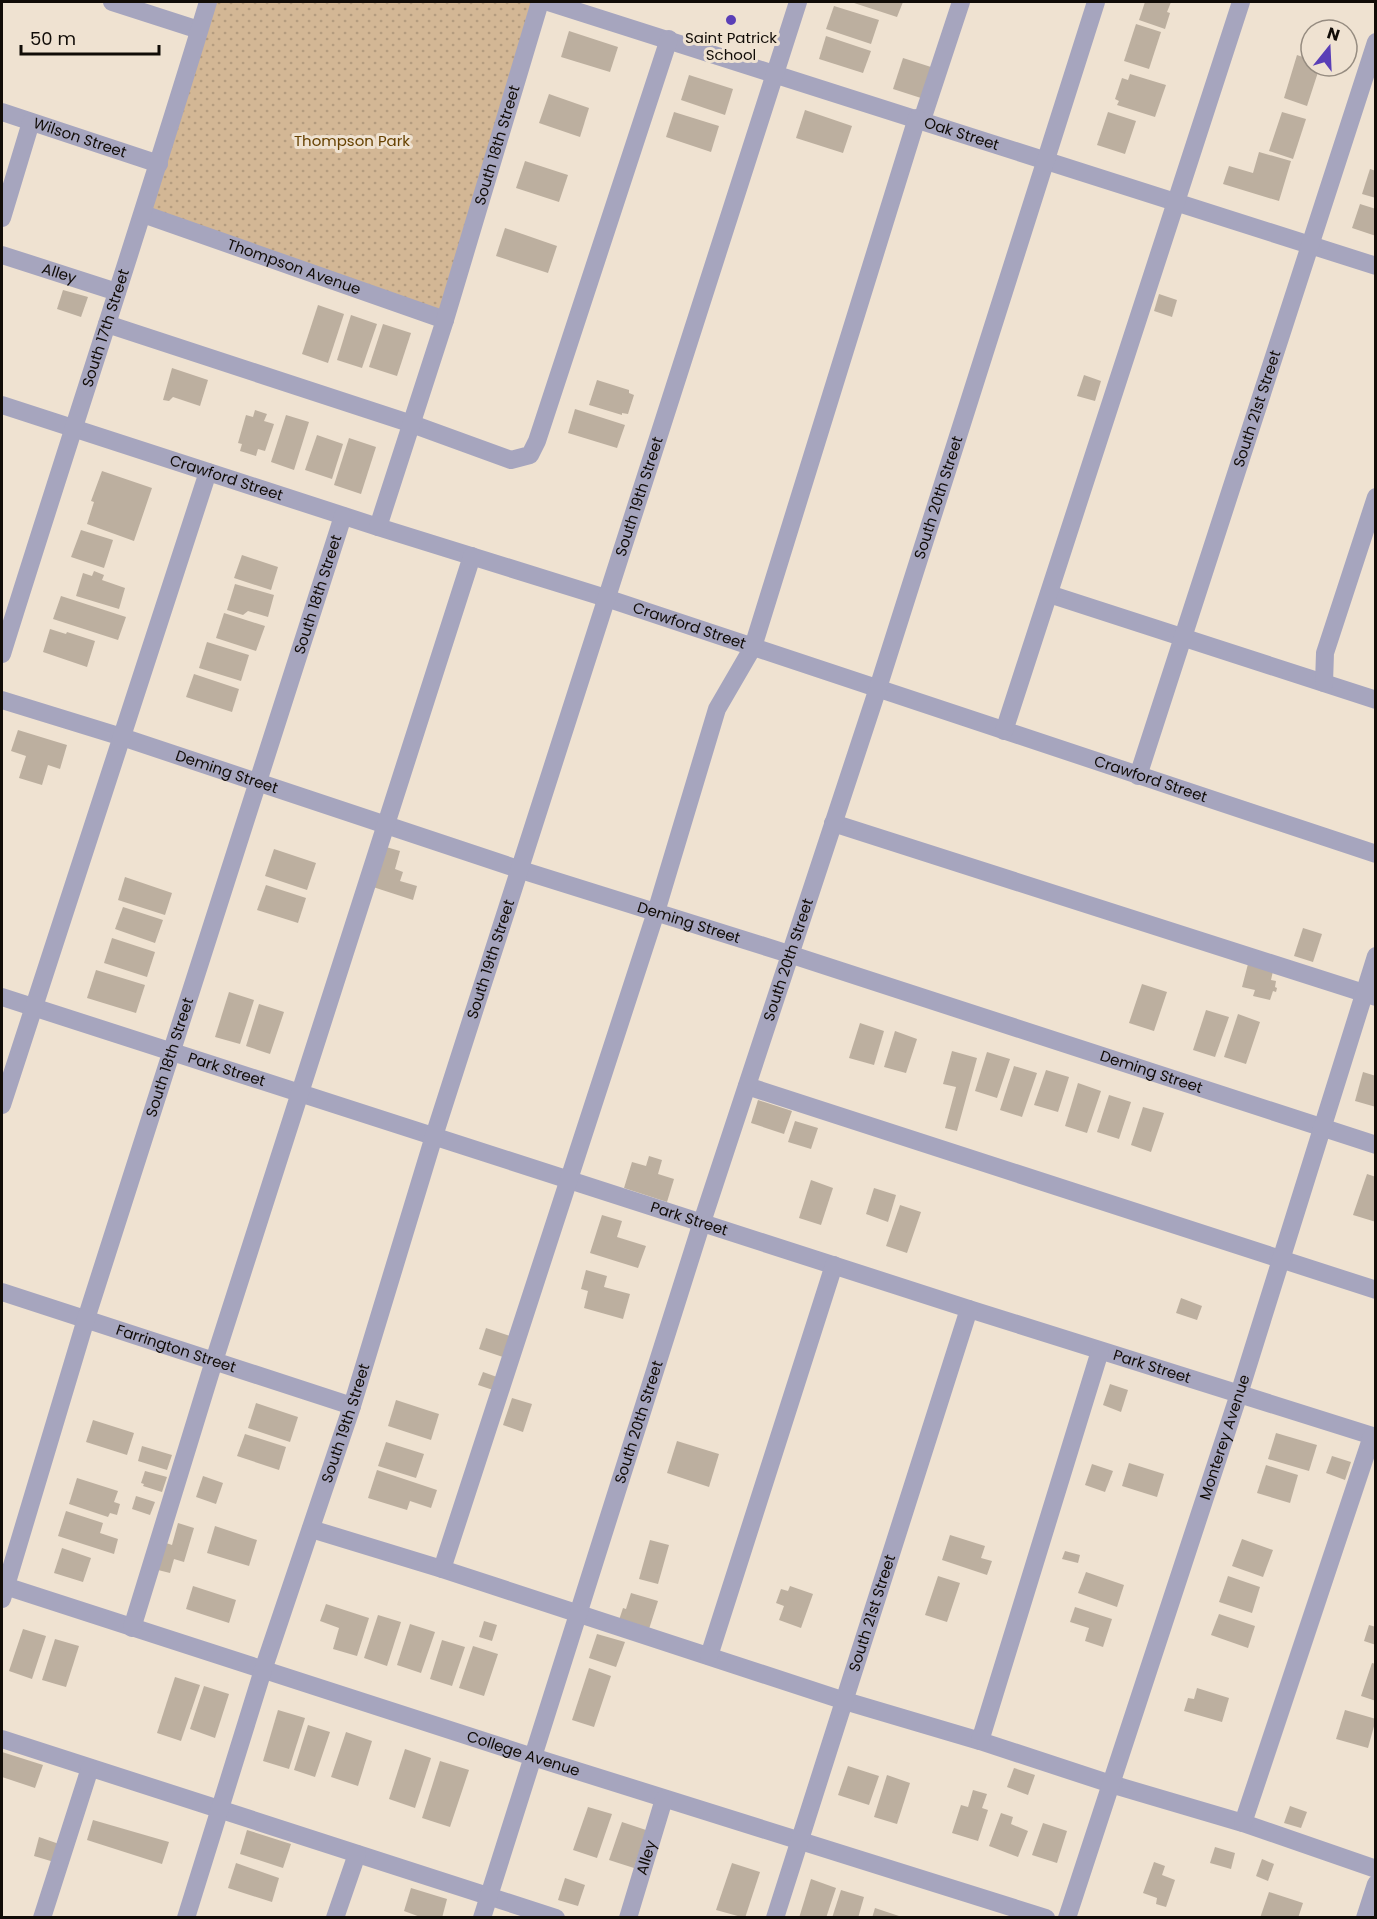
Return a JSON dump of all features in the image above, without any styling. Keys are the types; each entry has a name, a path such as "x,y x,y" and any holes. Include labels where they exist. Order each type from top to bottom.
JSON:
{"street":[{"path":"112,2 199,30"},
{"name":"South 17th Street","path":"2,654 72,428 159,164 208,2"},
{"name":"South 18th Street","path":"378,527 445,320 540,2"},
{"name":"Oak Street","path":"548,2 1047,159 1376,266"},
{"name":"South 19th Street","path":"186,1917 264,1670 351,1407 434,1136 798,2"},
{"path":"442,1569 657,912 717,709 753,647 920,119 961,2"},
{"name":"South 20th Street","path":"482,1917 702,1222 878,688 1096,2"},
{"path":"1004,731 1241,2"},
{"path":"107,324 412,424 511,460 530,455 537,441 669,39"},
{"name":"South 21st Street","path":"1138,776 1376,42"},
{"name":"Wilson Street","path":"2,112 159,164"},
{"path":"2,218 32,122"},
{"name":"Thompson Avenue","path":"142,214 445,320"},
{"name":"Alley","path":"2,255 117,292"},
{"name":"Crawford Street","path":"2,405 343,516 606,598 1376,854"},
{"path":"2,1105 208,472"},
{"path":"1324,683 1325,653 1376,497"},
{"name":"South 18th Street","path":"3,1590 170,1052 343,516"},
{"path":"132,1628 214,1361 472,556"},
{"path":"1049,594 1376,700"},
{"name":"Deming Street","path":"2,700 122,737 521,870 1376,1144"},
{"path":"833,823 1369,995"},
{"name":"Monterey Avenue","path":"1067,1917 1239,1394 1321,1127 1369,995 1376,956"},
{"name":"Park Street","path":"2,997 969,1309 1374,1436"},
{"path":"747,1086 1376,1290"},
{"path":"709,1656 834,1265"},
{"name":"Farrington Street","path":"2,1292 351,1407"},
{"name":"South 21st Street","path":"775,1917 969,1309"},
{"path":"980,1741 1101,1351"},
{"path":"1243,1823 1374,1436"},
{"path":"311,1528 845,1701 1243,1823 1376,1869"},
{"name":"College Avenue","path":"3,1590 132,1628 664,1799 800,1839 1046,1917"},
{"path":"2,1739 556,1917"},
{"path":"42,1917 90,1768"},
{"name":"Alley","path":"628,1917 664,1799"},
{"path":"335,1917 357,1854"},
{"path":"1365,1917 1376,1884"}],"green space":[{"name":"Thompson Park","path":"207,2 540,2 445,320 143,214"}],"building":[{"path":"851,2 903,2 897,17"},
{"path":"1145,2 1171,2 1165,29 1139,20"},
{"path":"834,6 879,20 871,44 826,29"},
{"path":"1136,24 1161,32 1149,69 1124,61"},
{"path":"569,31 618,47 610,72 561,57"},
{"path":"826,36 871,51 863,73 819,59"},
{"path":"1297,55 1299,56 1299,78 1316,78 1307,106 1284,98"},
{"path":"903,58 931,67 921,98 893,89"},
{"path":"1130,74 1166,85 1155,117 1117,105 1119,101 1115,99 1122,78 1128,80"},
{"path":"689,75 733,89 725,115 681,100"},
{"path":"549,94 589,108 580,137 539,123"},
{"path":"805,110 852,126 843,153 796,138"},
{"path":"674,112 719,126 711,152 666,137"},
{"path":"1108,112 1136,121 1125,154 1097,145"},
{"path":"1282,112 1306,119 1293,159 1269,151"},
{"path":"1259,152 1291,161 1279,201 1223,184 1229,166 1253,173"},
{"path":"525,161 568,175 559,202 516,188"},
{"path":"1370,169 1376,171 1376,198 1362,194"},
{"path":"1360,204 1376,209 1376,236 1352,228"},
{"path":"505,228 557,246 548,273 496,256"},
{"path":"63,290 88,297 81,317 57,309"},
{"path":"1159,294 1177,300 1172,317 1154,311"},
{"path":"318,305 344,314 328,363 302,354"},
{"path":"351,315 377,324 362,368 337,360"},
{"path":"383,324 411,333 397,376 369,367"},
{"path":"172,368 208,380 200,406 173,397 169,401 163,400"},
{"path":"1084,375 1101,381 1095,401 1077,396"},
{"path":"597,380 629,390 629,393 634,395 628,414 622,413 622,415 589,405"},
{"path":"575,409 625,425 617,448 568,433"},
{"path":"255,410 267,414 264,421 274,424 265,451 258,449 256,456 240,451 242,444 238,443 246,415 253,417"},
{"path":"286,415 309,422 294,470 271,462"},
{"path":"317,435 343,444 332,479 305,470"},
{"path":"349,438 376,447 361,494 334,485"},
{"path":"102,471 152,488 134,541 87,524 94,502 91,501"},
{"path":"81,530 113,540 104,568 71,557"},
{"path":"242,555 278,567 271,590 234,578"},
{"path":"94,571 104,575 102,580 125,588 119,609 76,596 83,573 92,576"},
{"path":"235,584 274,595 268,617 248,611 243,615 227,610"},
{"path":"61,596 126,617 118,640 53,619"},
{"path":"224,613 265,626 256,651 216,638"},
{"path":"50,629 95,641 87,667 43,652"},
{"path":"207,642 249,655 241,681 199,668"},
{"path":"194,674 239,689 232,712 186,697"},
{"path":"18,730 67,745 60,769 48,765 42,785 19,778 26,756 11,751"},
{"path":"386,847 400,851 395,869 403,872 400,881 417,886 413,900 373,887"},
{"path":"274,849 316,863 307,890 265,876"},
{"path":"125,877 172,893 165,915 118,900"},
{"path":"266,885 306,898 298,923 257,910"},
{"path":"123,907 163,920 155,943 115,929"},
{"path":"1303,928 1322,934 1313,962 1294,956"},
{"path":"112,938 155,952 147,977 104,963"},
{"path":"1248,964 1273,971 1271,980 1276,981 1275,987 1277,988 1276,992 1273,991 1270,1000 1253,996 1255,990 1242,987"},
{"path":"96,970 145,985 136,1013 87,998"},
{"path":"1142,984 1167,992 1154,1031 1129,1023"},
{"path":"229,992 254,1000 240,1044 215,1037"},
{"path":"259,1004 284,1012 270,1054 246,1046"},
{"path":"1206,1010 1229,1017 1215,1057 1193,1050"},
{"path":"1238,1014 1260,1022 1246,1064 1224,1057"},
{"path":"860,1023 884,1031 874,1065 849,1058"},
{"path":"895,1031 917,1039 906,1073 884,1067"},
{"path":"952,1051 977,1058 957,1131 945,1128 956,1087 943,1084"},
{"path":"987,1052 1010,1059 997,1098 975,1091"},
{"path":"1014,1066 1037,1073 1022,1117 1000,1110"},
{"path":"1046,1070 1069,1077 1058,1112 1034,1105"},
{"path":"1363,1072 1376,1076 1376,1107 1355,1101"},
{"path":"1078,1083 1101,1091 1087,1133 1065,1126"},
{"path":"1109,1095 1131,1102 1119,1139 1097,1132"},
{"path":"758,1100 792,1111 784,1134 751,1123"},
{"path":"1143,1107 1164,1113 1151,1152 1131,1145"},
{"path":"795,1121 818,1128 811,1149 788,1142"},
{"path":"649,1156 662,1160 658,1174 674,1179 667,1202 624,1188 632,1162 646,1166"},
{"path":"1367,1174 1376,1177 1376,1222 1353,1215"},
{"path":"811,1180 833,1188 821,1225 799,1218"},
{"path":"874,1188 896,1195 888,1222 866,1214"},
{"path":"900,1205 921,1212 907,1253 886,1246"},
{"path":"602,1215 622,1221 617,1237 646,1246 638,1268 590,1253"},
{"path":"586,1270 607,1276 604,1287 630,1294 623,1319 584,1308 588,1291 581,1289"},
{"path":"1181,1298 1202,1306 1197,1320 1176,1313"},
{"path":"486,1328 510,1336 503,1357 479,1349"},
{"path":"483,1372 497,1377 493,1390 478,1385"},
{"path":"1110,1384 1128,1390 1121,1412 1103,1405"},
{"path":"512,1398 532,1404 523,1432 503,1425"},
{"path":"396,1400 439,1414 431,1440 388,1426"},
{"path":"256,1403 298,1417 290,1442 248,1428"},
{"path":"93,1420 134,1433 127,1455 86,1442"},
{"path":"1276,1433 1317,1445 1309,1471 1268,1459"},
{"path":"245,1434 286,1447 279,1470 237,1456"},
{"path":"677,1441 719,1454 709,1487 667,1473"},
{"path":"386,1442 424,1454 416,1478 378,1466"},
{"path":"142,1446 172,1455 167,1470 138,1461"},
{"path":"1332,1456 1351,1462 1345,1480 1326,1473"},
{"path":"1129,1463 1164,1474 1157,1497 1122,1486"},
{"path":"1092,1464 1113,1471 1105,1492 1085,1485"},
{"path":"1266,1465 1298,1475 1290,1503 1257,1493"},
{"path":"377,1470 437,1490 431,1508 410,1501 407,1510 368,1498"},
{"path":"145,1471 167,1477 162,1492 143,1486 144,1484 141,1483"},
{"path":"203,1476 223,1483 216,1504 196,1497"},
{"path":"77,1478 118,1491 114,1502 120,1504 117,1515 110,1513 108,1517 69,1504"},
{"path":"136,1496 155,1502 150,1515 132,1509"},
{"path":"66,1511 103,1523 100,1533 118,1539 114,1554 58,1536"},
{"path":"178,1523 194,1528 184,1562 174,1559 170,1573 158,1570 166,1543 172,1545"},
{"path":"215,1526 257,1540 249,1566 207,1553"},
{"path":"950,1535 985,1546 981,1558 992,1561 987,1575 942,1560"},
{"path":"1242,1539 1273,1550 1263,1577 1232,1566"},
{"path":"650,1540 669,1545 658,1584 639,1579"},
{"path":"62,1548 91,1558 83,1582 54,1573"},
{"path":"1065,1551 1080,1555 1078,1563 1062,1559"},
{"path":"1086,1572 1124,1585 1117,1607 1078,1593"},
{"path":"938,1576 960,1583 947,1622 925,1615"},
{"path":"1228,1576 1260,1587 1252,1613 1219,1602"},
{"path":"193,1586 236,1600 229,1623 186,1609"},
{"path":"790,1586 813,1594 801,1628 779,1620 784,1606 776,1603 781,1589 788,1591"},
{"path":"631,1593 658,1601 649,1629 619,1620 623,1608 626,1609"},
{"path":"326,1604 369,1618 357,1656 333,1649 339,1628 320,1621"},
{"path":"1075,1607 1112,1619 1103,1647 1085,1641 1089,1628 1070,1622"},
{"path":"1219,1614 1255,1626 1248,1648 1211,1635"},
{"path":"378,1615 401,1622 387,1666 364,1658"},
{"path":"484,1621 497,1625 492,1641 479,1637"},
{"path":"410,1624 435,1632 421,1673 397,1665"},
{"path":"1369,1625 1376,1627 1376,1645 1364,1641"},
{"path":"23,1629 46,1636 32,1679 9,1671"},
{"path":"597,1634 625,1642 616,1667 589,1658"},
{"path":"55,1639 79,1646 66,1687 42,1680"},
{"path":"442,1640 465,1647 452,1686 430,1679"},
{"path":"473,1646 498,1654 484,1696 459,1688"},
{"path":"1372,1663 1376,1664 1376,1701 1361,1696"},
{"path":"589,1668 611,1676 594,1727 572,1720"},
{"path":"175,1677 200,1685 181,1741 157,1733"},
{"path":"204,1686 229,1694 215,1738 190,1729"},
{"path":"1197,1688 1229,1698 1222,1722 1184,1711 1188,1698 1194,1699"},
{"path":"278,1710 305,1718 289,1769 263,1761"},
{"path":"1345,1710 1376,1719 1368,1748 1336,1739"},
{"path":"308,1725 330,1732 315,1777 294,1770"},
{"path":"346,1732 372,1741 358,1786 331,1777"},
{"path":"405,1749 431,1758 415,1808 389,1799"},
{"path":"2,1752 43,1765 35,1788 2,1777"},
{"path":"440,1761 469,1770 450,1827 422,1818"},
{"path":"848,1766 879,1776 869,1805 838,1795"},
{"path":"1014,1768 1035,1775 1028,1795 1007,1787"},
{"path":"887,1775 910,1783 897,1824 874,1817"},
{"path":"973,1790 987,1794 982,1808 988,1810 978,1841 952,1833 961,1805 968,1807"},
{"path":"1290,1806 1307,1812 1301,1828 1284,1823"},
{"path":"588,1807 612,1814 597,1858 573,1850"},
{"path":"1001,1813 1013,1817 1011,1824 1028,1831 1018,1857 989,1846"},
{"path":"93,1820 169,1842 162,1864 87,1840"},
{"path":"622,1822 646,1830 634,1868 609,1860"},
{"path":"1043,1823 1067,1831 1057,1863 1032,1855"},
{"path":"247,1830 291,1844 283,1868 240,1854"},
{"path":"39,1837 59,1844 54,1862 34,1856"},
{"path":"1215,1847 1235,1853 1231,1869 1210,1863"},
{"path":"1262,1859 1274,1864 1268,1881 1256,1876"},
{"path":"1154,1862 1165,1866 1162,1875 1175,1880 1166,1907 1156,1904 1157,1898 1143,1893"},
{"path":"236,1863 279,1878 272,1902 228,1888"},
{"path":"732,1863 760,1872 745,1918 716,1910"},
{"path":"565,1878 585,1885 578,1906 558,1900"},
{"path":"811,1879 836,1888 826,1918 799,1918"},
{"path":"411,1888 447,1899 442,1918 423,1918 404,1911"},
{"path":"841,1890 864,1897 858,1918 832,1918"},
{"path":"1269,1892 1303,1903 1298,1918 1260,1918"},
{"path":"875,1908 902,1917 902,1918 872,1918"}],"place":[{"name":"Saint Patrick School","path":"731,20"}]}
